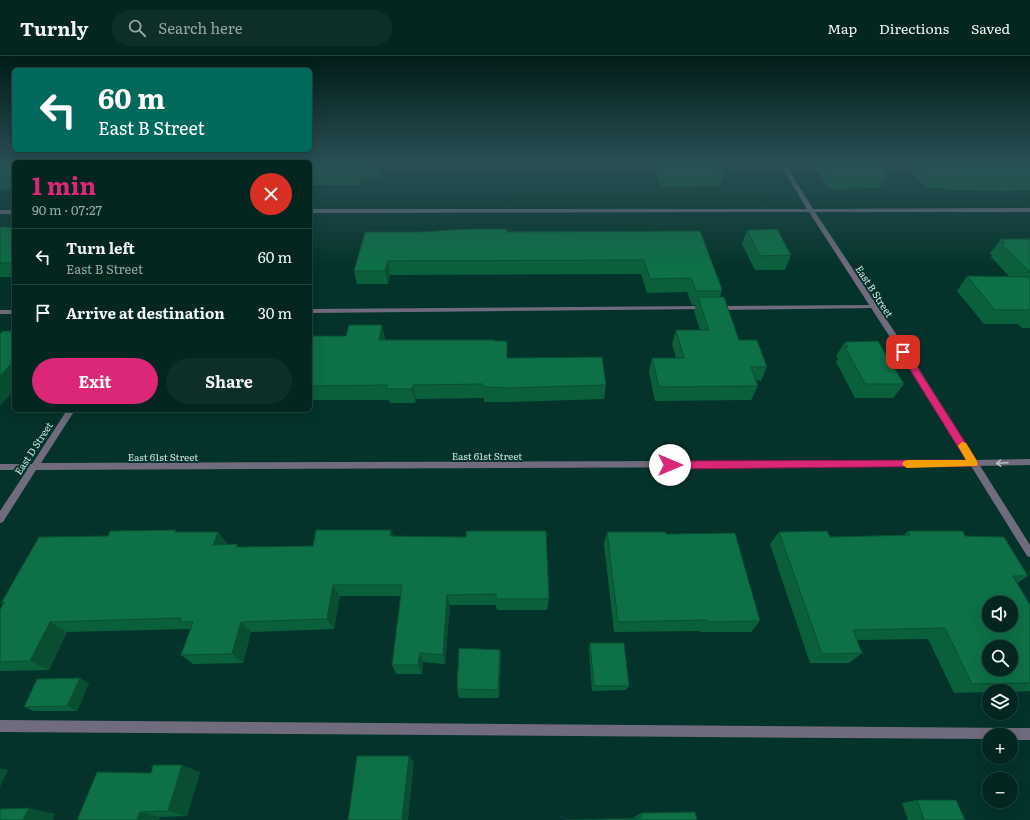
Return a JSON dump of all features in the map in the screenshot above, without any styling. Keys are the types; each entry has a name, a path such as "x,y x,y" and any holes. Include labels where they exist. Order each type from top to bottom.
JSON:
{"street":[{"name":"East B Street","path":"803,198 1030,553"},
{"path":"312,211 1030,210"},
{"path":"0,212 12,212"},
{"path":"312,311 874,307"},
{"path":"0,312 12,312"},
{"name":"East D Street","path":"0,519 70,412"},
{"name":"East 61st Street","path":"0,468 973,464 1030,462"},
{"path":"0,726 1030,734"}],"building":[{"path":"0,227 12,227 12,263 0,263"},
{"path":"468,229 507,229 507,232 700,231 722,291 696,291 691,278 650,279 644,260 388,261 385,271 354,271 365,232 419,232"},
{"path":"777,229 791,255 760,256 747,230"},
{"path":"1001,239 1030,239 1030,273 1001,243 1005,243"},
{"path":"967,276 1030,277 1030,310 995,310"},
{"path":"698,297 724,297 739,340 757,340 767,367 751,367 758,386 659,387 652,358 684,358 676,330 709,330"},
{"path":"349,325 382,325 379,340 495,340 507,341 507,358 602,357 606,385 510,388 483,387 483,384 413,385 412,389 387,389 387,385 312,386 312,336 346,336"},
{"path":"3,331 12,331 12,363 0,376 0,334"},
{"path":"878,341 904,384 865,384 845,347 848,347 845,342"},
{"path":"176,530 175,532 218,532 213,545 237,544 236,547 313,546 316,530 391,530 390,536 466,537 466,531 546,531 549,599 496,599 496,594 447,595 443,655 420,653 418,665 392,665 402,585 333,585 327,619 241,622 232,654 181,655 193,622 179,622 181,618 50,622 30,661 0,662 0,610 4,602 1,603 39,537 108,536 110,531"},
{"path":"827,531 830,537 910,535 908,531 963,531 965,536 1004,537 1028,576 1013,576 1030,605 1030,683 972,684 945,628 853,630 862,653 822,654 779,532"},
{"path":"607,532 666,532 666,534 735,533 760,621 708,622 707,620 618,622"},
{"path":"590,643 624,643 629,686 594,686"},
{"path":"459,648 500,650 498,690 457,689"},
{"path":"80,678 67,706 24,707 37,679"},
{"path":"357,756 409,756 402,820 348,820"},
{"path":"153,765 182,765 168,811 140,812 137,820 77,820 97,772 151,773"},
{"path":"917,800 956,800 965,820 924,820"},
{"path":"29,808 23,820 0,820 0,809"},
{"path":"695,812 697,820 565,820 641,818 641,813"}],"slow traffic":[{"path":"907,464 973,464 962,446"}],"route":[{"path":"670,465 973,464 903,352"}]}
